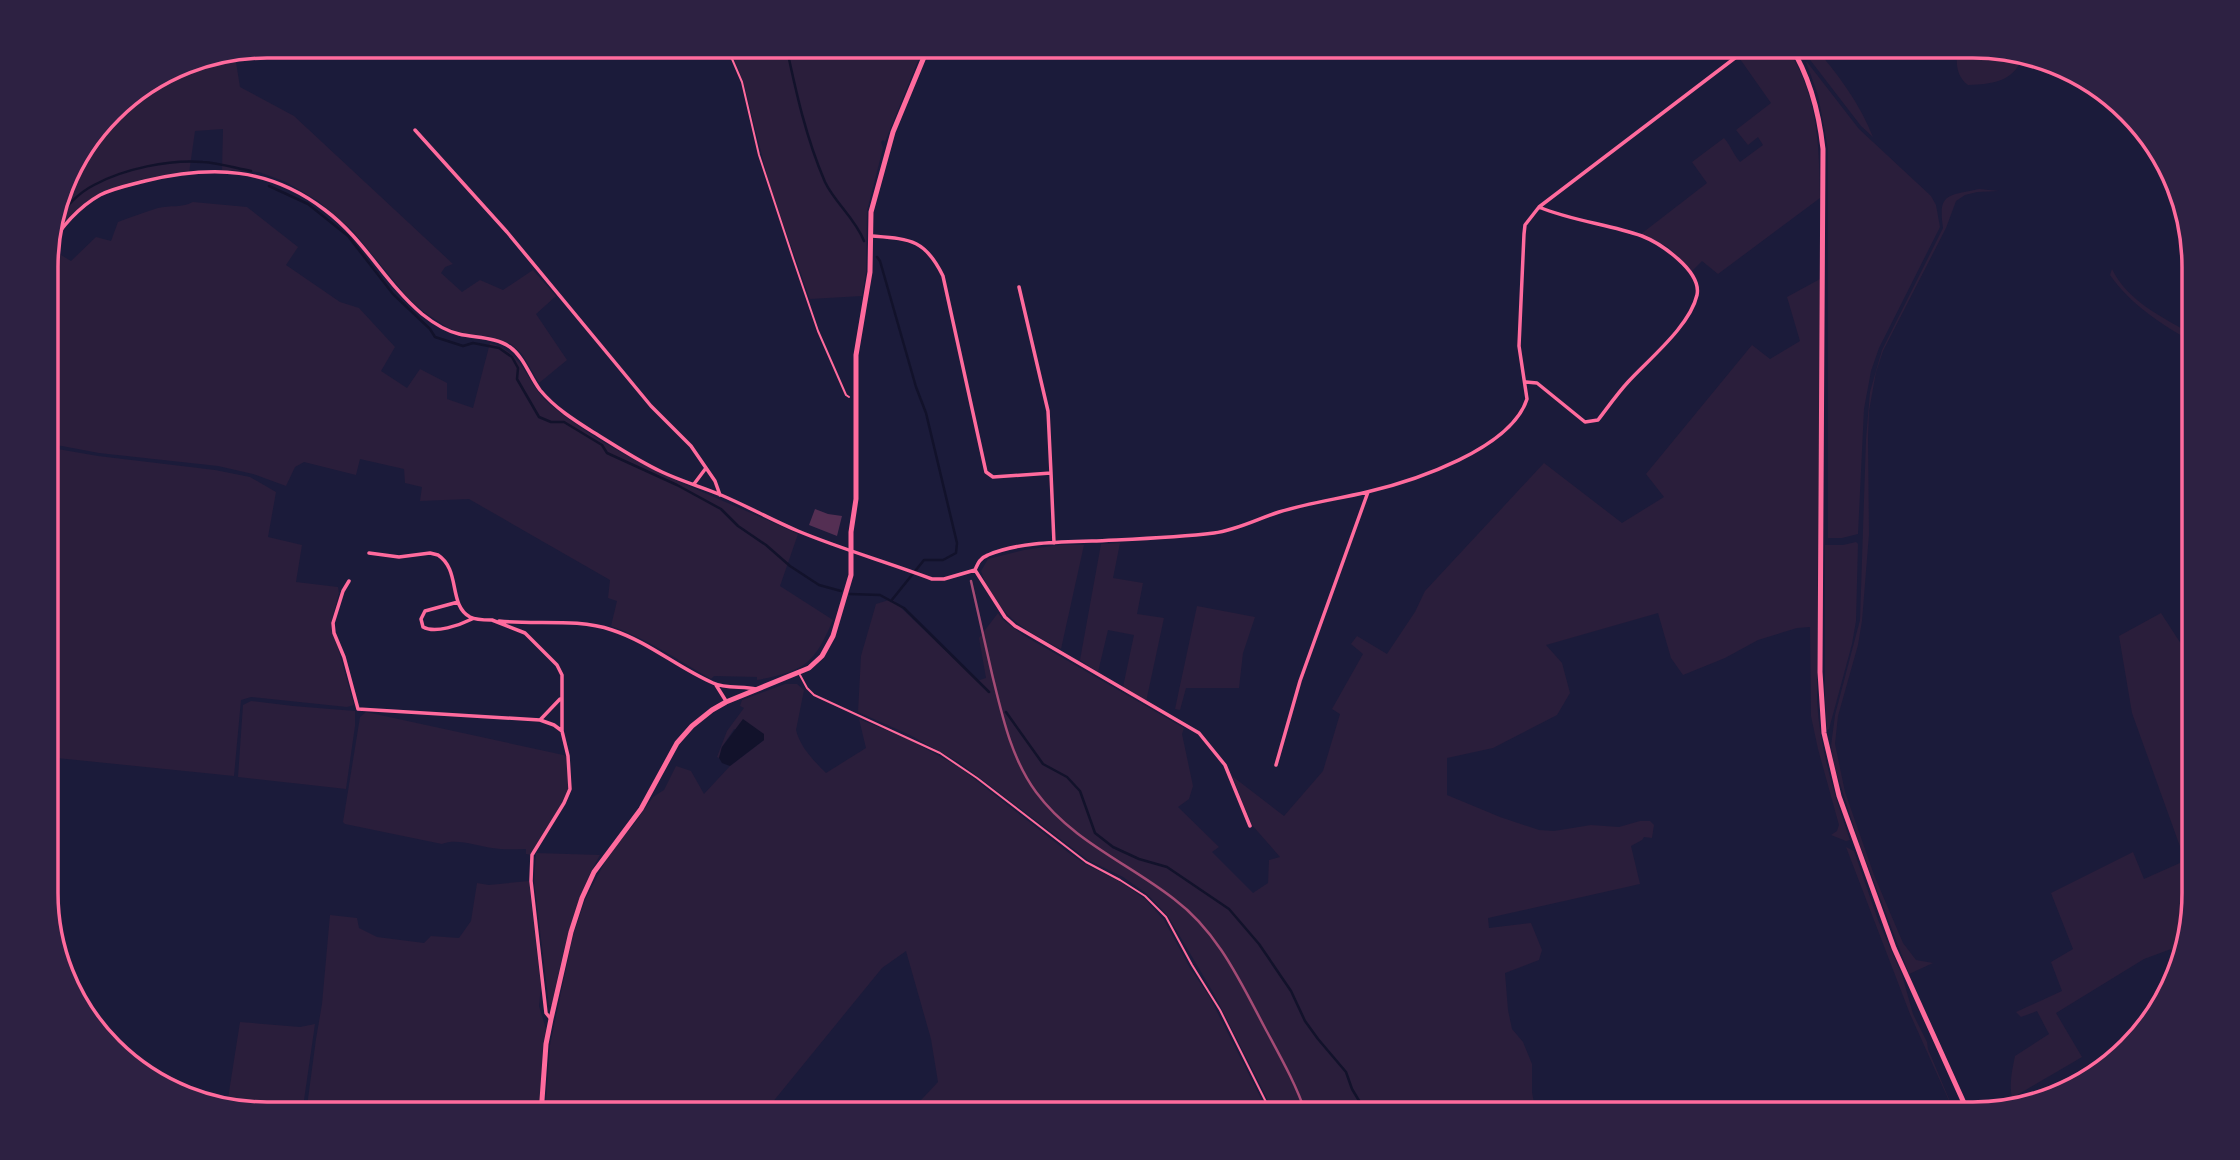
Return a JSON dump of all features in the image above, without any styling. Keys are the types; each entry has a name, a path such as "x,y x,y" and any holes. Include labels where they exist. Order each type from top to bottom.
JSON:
{"street":[{"path":"542,1102 551,1019 571,932 594,872 641,809 677,743 702,718 726,702 809,668 822,656 833,636 851,575 851,532 856,499 856,355 870,272 871,212 893,132 924,58"},
{"path":"61,232 91,201 111,190 180,174 231,173 271,179 295,190 338,220 423,314 456,334 510,347 539,388 562,412 646,463 796,530 932,579 944,579 975,570 980,559 988,554 1024,547 1213,533 1240,528 1280,512 1368,492 1436,470 1489,443 1516,419 1527,400 1519,346 1525,225 1539,207 1736,58"},
{"path":"1796,58 1805,75 1820,120 1824,190 1820,672 1824,733 1839,796 1894,947 1964,1102"},
{"path":"415,130 507,232 650,406 691,446 715,481 720,495"},
{"path":"1526,382 1537,383 1585,422 1598,420 1625,385 1678,328 1698,293 1689,271 1659,244 1539,207"},
{"path":"870,236 912,241 923,247 936,262 943,276 986,472 993,477 1051,473"},
{"path":"1019,287 1048,411 1054,543"},
{"path":"694,484 706,468"},
{"path":"1276,765 1300,681 1368,492"},
{"path":"369,553 399,558 430,553 438,555 451,570 462,611 472,619"},
{"path":"975,570 1005,617 1015,626 1199,733 1225,765 1250,826"},
{"path":"349,581 333,623 358,709 540,720 562,731"},
{"path":"458,602 425,611 421,619 423,627 431,630 472,619 527,624 590,624 642,643 716,685 756,689"},
{"path":"492,620 525,633 557,664 562,675 562,731 568,756 570,789 532,855 531,881 546,1013 551,1019"},
{"path":"716,685 726,702"},
{"path":"540,720 561,697"}],"lane":[{"path":"800,673 807,688 814,695 909,737 950,760 1086,862 1145,896 1166,917 1220,1010 1266,1102"}],"path":[{"path":"731,58 742,82 768,187 818,331 846,395 856,401"}],"shaded area":[{"path":"733,58 919,58 885,142 881,142 883,148 867,211 866,272 862,296 810,299 770,187 743,81"},
{"path":"1793,58 1797,64 1815,119 1820,198 1718,274 1702,261 1692,271 1668,247 1641,234 1707,183 1692,162 1724,138 1740,162 1763,145 1758,137 1748,145 1736,130 1771,103 1740,59"},
{"path":"1809,58 1824,58 1855,101 1873,137 1861,126"},
{"path":"1957,58 2020,64 2014,72 2001,80 1968,85 1959,74"},
{"path":"235,61 240,87 294,116 453,264 445,267 441,273 462,292 480,280 503,290 533,270 556,296 536,314 567,360 539,383 522,354 511,344 490,337 458,332 424,312 408,298 352,230 318,201 286,182 259,172 222,170 223,129 195,131 189,173 171,175 100,195 73,217 61,232 79,174 101,139 129,110 162,86 187,74"},
{"path":"1806,62 1859,129 1931,196 1936,205 1940,227 1879,348 1871,371 1864,409 1858,534 1842,538 1828,538 1828,149 1818,95"},
{"path":"1979,189 1999,191 1977,192 1956,201 1946,228 1883,351 1876,372 1869,411 1869,534 1862,621 1838,716 1835,744 1845,792 1874,875 1903,943 1916,960 1933,963 1909,974 1859,843 1834,765 1831,746 1835,715 1860,620 1866,439 1870,392 1882,350 1943,228 1944,202 1952,195"},
{"path":"193,202 247,207 298,247 286,265 340,302 359,308 395,347 381,371 407,388 420,369 447,383 447,399 473,408 490,343 511,354 552,406 609,445 670,477 798,534 780,586 833,620 820,647 797,669 773,677 757,680 757,677 714,676 711,679 649,643 611,626 617,601 608,598 610,580 469,499 420,501 422,487 405,483 404,469 360,459 356,475 304,462 295,467 286,486 253,474 218,466 99,453 58,445 58,253 71,261 96,237 111,241 118,222 158,208"},
{"path":"2112,269 2137,299 2182,329 2182,335 2137,304 2110,275"},
{"path":"1820,279 1817,701 1829,772 1850,840 1831,835 1837,831 1839,825 1811,716 1810,627 1797,628 1758,640 1725,658 1683,675 1671,658 1658,613 1546,645 1562,663 1570,693 1557,715 1493,748 1447,758 1447,795 1539,830 1554,831 1591,825 1619,827 1640,821 1650,821 1654,825 1652,838 1644,837 1631,846 1640,884 1488,918 1489,928 1531,923 1542,950 1539,960 1505,973 1512,1029 1523,1042 1532,1064 1534,1102 1269,1102 1214,994 1168,916 1147,894 1123,877 1088,860 960,763 910,735 858,712 861,656 876,604 892,599 977,681 986,678 979,638 998,613 1023,635 1184,728 1182,734 1193,786 1189,799 1178,807 1219,847 1212,852 1253,893 1268,883 1269,860 1280,857 1252,825 1232,776 1284,816 1323,771 1340,714 1332,709 1363,654 1351,644 1357,636 1387,654 1415,612 1425,591 1544,463 1622,523 1664,497 1646,474 1752,345 1770,359 1800,341 1787,297"},
{"path":"58,449 250,477 276,492 268,537 302,545 296,582 338,587 339,593 331,623 354,705 347,707 251,697 241,700 234,776 58,758"},
{"path":"1856,542 1856,621 1827,730 1825,545"},
{"path":"1120,543 1113,578 1143,583 1137,614 1164,618 1146,702 1123,687 1134,635 1108,630 1098,672 1080,660 1101,544"},
{"path":"1059,545 1084,545 1061,649 1012,619 994,598 981,571 988,559"},
{"path":"1197,606 1255,617 1243,653 1239,688 1186,688 1180,710 1175,709"},
{"path":"2161,613 2182,645 2182,852 2132,713 2119,636"},
{"path":"785,684 797,684 804,690 796,730 804,748 826,773 866,748 859,719 908,739 959,767 1069,853 1121,882 1145,899 1164,920 1209,996 1263,1102 919,1102 938,1082 931,1039 906,951 882,968 773,1102 546,1102 550,1045 573,935 585,900 609,854 653,797 664,790 676,766 691,771 704,794 730,766 764,740 734,729 722,747 719,758 717,757 727,731 744,708 740,706 742,700"},
{"path":"251,701 355,711 346,789 238,777 243,705"},
{"path":"366,712 568,756 570,779 567,798 532,855 526,854 526,849 496,849 460,842 442,844 345,824 343,822 360,717"},
{"path":"743,719 764,734 764,740 730,766 722,763 719,758 722,747"},
{"path":"1846,847 1854,851 1878,920 1902,975 1913,1014 1950,1102 1910,1014"},
{"path":"2133,852 2144,879 2180,863 2182,852 2182,907 2173,953 2171,949 2144,959 2056,1013 2082,1057 2012,1098 2011,1082 2015,1056 2049,1034 2037,1011 2021,1017 2016,1012 2062,991 2051,962 2073,949 2051,893"},
{"path":"536,853 600,855 576,909 552,1005 549,1005 534,881"},
{"path":"529,881 541,987 539,1006 546,1029 540,1102 308,1102 322,1004 330,915 357,918 359,928 377,937 424,943 431,936 459,938 471,921 477,883 489,885"},
{"path":"240,1022 300,1027 315,1024 304,1102 228,1098"}],"building":[{"path":"815,509 842,516 837,536 809,525"}],"waterway":[{"path":"789,58 802,115 818,165 829,190 856,225 864,241"},
{"path":"67,206 88,188 106,179 162,164 190,161 251,171"},
{"path":"269,186 308,204 348,236 393,294 435,337 463,346 473,343 499,348 512,357 518,368 517,379 539,417 551,422 564,422 602,445 607,453 677,485 721,509 738,526 790,566 819,585 841,591"},
{"path":"877,257 926,413 957,543 956,553 943,560 924,560 891,601"},
{"path":"850,594 880,595 904,608 989,692"},
{"path":"1006,712 1043,764 1067,777 1080,791 1095,833 1113,847 1139,859 1167,867 1229,909 1259,944 1291,991 1305,1021 1346,1072 1360,1102"}],"railway":[{"path":"971,581 1004,720 1027,779 1050,809 1066,824 1174,899 1203,926 1227,958 1287,1070 1301,1102"}]}
